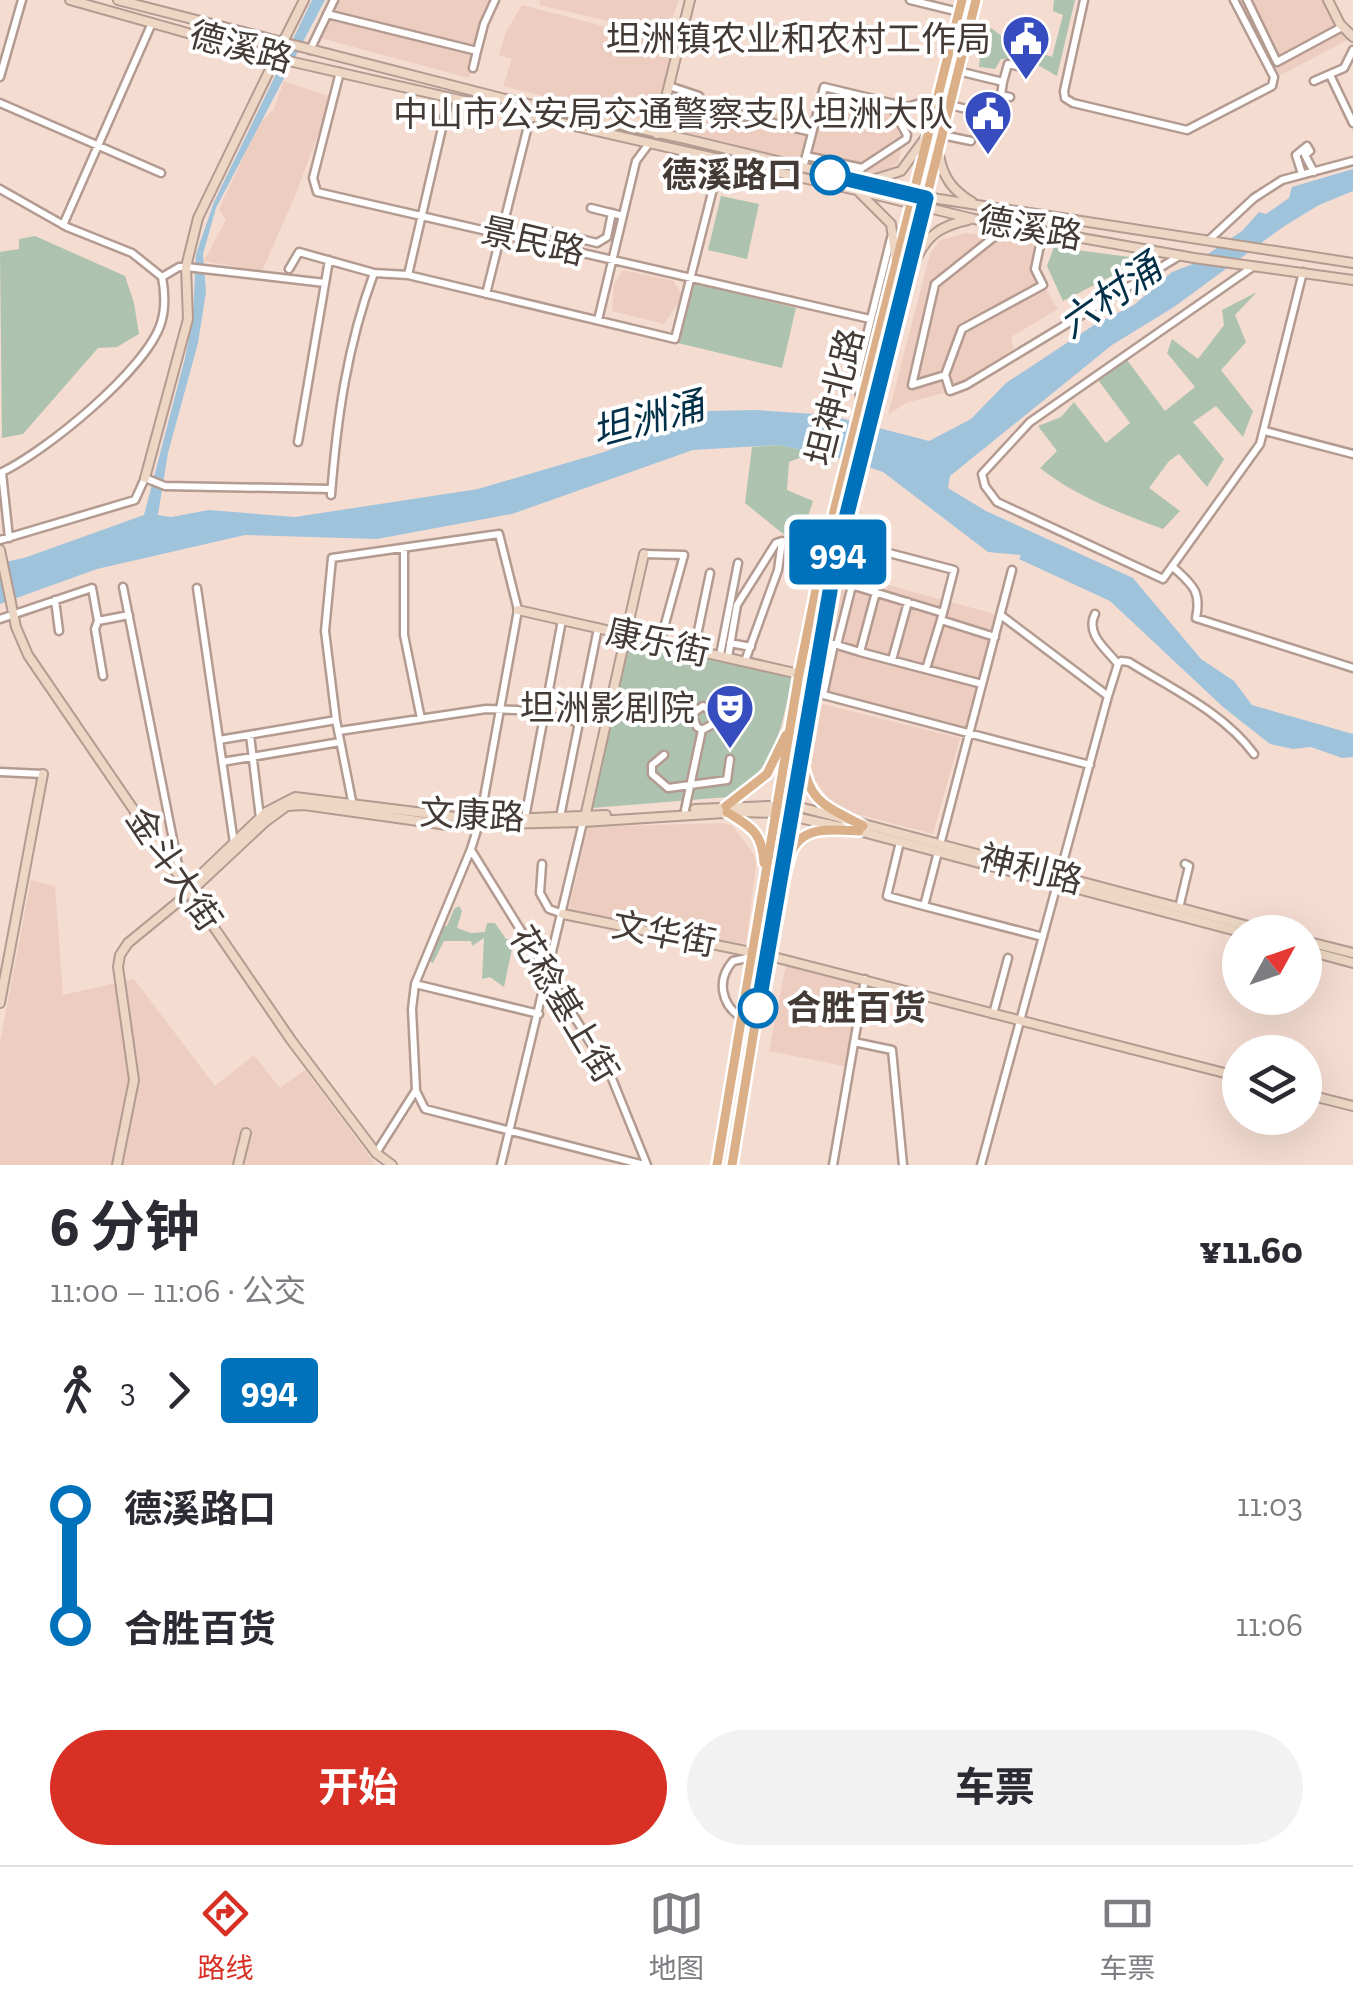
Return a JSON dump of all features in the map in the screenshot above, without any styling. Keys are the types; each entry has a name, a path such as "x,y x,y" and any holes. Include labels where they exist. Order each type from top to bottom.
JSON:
{"main road":[{"name":"坦神北路","path":"732,1165 800,749 850,476 896,262 962,0"},
{"name":"坦神北路","path":"867,404 904,282 976,0"},
{"name":"坦神北路","path":"717,1165 799,674 823,554 850,476"},
{"path":"764,884 763,844 755,830 727,809 767,774 791,723"},
{"path":"800,749 811,793 861,828"},
{"path":"776,898 792,850 804,836 821,829 861,828"}],"street":[{"path":"0,77 22,0"},
{"name":"德溪路","path":"70,0 278,58 530,118 720,161 857,186"},
{"name":"德溪路","path":"118,0 501,98 803,168 974,219 1194,258 1353,280"},
{"path":"285,43 304,0"},
{"path":"308,49 334,0"},
{"path":"473,68 484,24 495,0"},
{"path":"598,321 636,160 658,133 690,0"},
{"path":"910,0 959,12"},
{"path":"1084,0 1065,98 1187,130 1272,86 1274,78 1234,0"},
{"path":"1247,0 1277,62 1342,27"},
{"path":"1328,0 1342,27 1353,36"},
{"path":"327,14 477,51"},
{"path":"63,225 152,23"},
{"path":"1314,81 1346,66 1353,52"},
{"path":"0,540 135,500 171,390 188,319 186,266 198,218 278,58"},
{"path":"1010,97 1001,95 1008,64 1016,66"},
{"path":"958,71 1004,82"},
{"name":"景民路","path":"340,72 313,178 317,192 870,320"},
{"path":"1330,74 1353,123"},
{"path":"670,86 699,96 704,107 812,132"},
{"path":"803,168 824,86 907,107 937,98"},
{"path":"408,275 449,98"},
{"path":"0,104 161,173"},
{"path":"806,156 862,168 906,139 894,104"},
{"path":"950,105 995,116"},
{"path":"486,294 530,118"},
{"path":"896,262 886,216 857,186 900,171 929,133"},
{"path":"942,134 970,141"},
{"path":"1302,174 1296,155 1307,146 1310,151 1305,156 1314,172"},
{"path":"938,151 942,173 956,192 975,205"},
{"path":"288,269 300,252 374,273 408,275 676,339 720,161"},
{"path":"1210,239 1254,198 1282,180 1353,161"},
{"path":"0,189 63,225 132,253 162,277 166,298 160,326 144,356 89,410 1,473 9,538"},
{"name":"德溪路","path":"925,203 975,205 1353,263"},
{"path":"591,208 623,216"},
{"path":"529,226 600,243 606,237 612,213"},
{"path":"904,282 926,238 946,224 974,219"},
{"path":"945,375 912,385 935,284 1010,224"},
{"path":"1043,229 1035,269 1044,284 962,328 945,375 950,391 1182,255"},
{"path":"867,404 857,375 892,232"},
{"path":"563,248 566,236"},
{"path":"298,442 330,260"},
{"path":"1249,265 1015,435 982,474 985,486 997,502 1163,579 1260,444 1303,272"},
{"path":"162,277 186,266 326,283"},
{"path":"145,478 165,486 331,492 336,421 347,356 374,273"},
{"path":"1265,431 1353,454"},
{"path":"116,1165 134,1080 118,967 128,943 234,846 288,806 355,809 336,720 325,631 332,558 499,534 518,610 471,849 415,984 412,1010 416,1090 425,1109 646,1165"},
{"path":"724,656 737,605 776,543 782,541 775,580 745,661"},
{"path":"837,645 862,546 954,570 926,669"},
{"path":"404,549 404,634 421,719"},
{"name":"金斗大街","path":"1,554 28,656 291,1040 378,1158 392,1165"},
{"path":"501,1165 540,1014 644,554 684,555 660,642"},
{"path":"724,656 738,563"},
{"path":"1172,566 1192,585 1200,601 1196,618 1353,668"},
{"path":"924,906 1012,570"},
{"path":"694,650 710,573"},
{"path":"851,585 908,602 995,637"},
{"path":"123,587 180,878"},
{"path":"0,619 13,610 92,588 103,676"},
{"path":"196,588 234,846"},
{"path":"860,652 876,592"},
{"path":"55,600 59,631"},
{"path":"892,660 908,602"},
{"name":"康乐街","path":"518,610 799,674"},
{"path":"1095,614 1094,636 1118,664"},
{"path":"98,621 129,616"},
{"path":"1002,616 1108,696"},
{"path":"525,818 562,620"},
{"path":"560,817 598,628"},
{"path":"730,643 751,646"},
{"path":"822,695 834,644 982,684"},
{"path":"982,1165 1118,664 1121,660 1129,662 1224,722 1240,734 1254,754"},
{"path":"810,692 1090,765"},
{"path":"610,698 692,714 704,706 715,714 715,723 702,730 684,810"},
{"path":"338,731 501,710 579,722"},
{"path":"692,714 696,727 702,730"},
{"path":"219,740 336,720"},
{"path":"250,735 263,815"},
{"path":"222,762 340,742"},
{"path":"664,756 652,765 658,782 668,788 727,780 730,760"},
{"path":"0,772 43,774 0,1004"},
{"name":"文康路","path":"234,846 263,815 295,797 355,809 478,823 727,809"},
{"path":"478,823 727,809"},
{"name":"神利路","path":"727,809 790,810 1222,919"},
{"path":"861,828 900,842 939,849"},
{"path":"900,842 887,896 1043,937"},
{"name":"花稔基上街","path":"471,849 611,1076 646,1165"},
{"path":"542,864 540,893 549,909 562,914"},
{"path":"1179,908 1190,866 1185,864"},
{"path":"1058,880 1222,927"},
{"name":"文华街","path":"562,914 766,955 1222,1072"},
{"path":"1322,945 1353,953"},
{"path":"742,1018 732,1012 722,996 724,980 733,961 752,955"},
{"path":"1322,955 1353,963"},
{"path":"993,1014 1008,958"},
{"path":"833,1165 865,979"},
{"path":"415,984 540,1014"},
{"path":"854,1042 892,1050 903,1165"},
{"path":"378,1158 416,1090"},
{"path":"1322,1098 1353,1106"},
{"path":"238,1165 246,1133"}],"shaded area":[{"path":"334,0 495,0 469,78 316,37"},
{"path":"540,0 679,0 672,19 648,30 539,5"},
{"path":"1240,0 1328,0 1353,37 1279,76"},
{"path":"522,5 679,46 665,104 636,119 503,86 512,59 499,55 506,32"},
{"path":"284,81 332,97 262,271 204,261 226,220 219,209 259,124 274,109"},
{"path":"818,87 910,111 898,163 869,179 675,130 685,91 809,122"},
{"path":"966,233 1039,243 1035,272 1058,309 1011,337 1015,355 950,391 906,403 888,415 930,254 940,240"},
{"path":"623,270 673,281 683,296 664,324 612,311 614,284"},
{"path":"833,570 1002,616 969,734 811,692"},
{"path":"822,704 960,738 933,834 849,812 828,798 810,763"},
{"path":"732,825 754,855 746,944 568,913 588,827"},
{"path":"31,880 55,886 63,995 134,979 215,1086 254,1055 280,1088 305,1070 376,1165 0,1165 0,1042"},
{"path":"787,960 865,979 849,1067 769,1051"}],"green space":[{"path":"1054,0 1075,0 1057,76 1019,60 1001,59 995,69 979,67 982,38 991,28 1028,55 1041,53 1052,57 1063,15 1053,11"},
{"path":"721,196 759,204 747,259 708,250"},
{"path":"35,236 125,276 139,334 117,347 98,348 23,434 2,438 0,252 19,249 19,239"},
{"path":"1054,247 1145,259 1063,301 1047,266"},
{"path":"693,283 796,308 782,368 678,343"},
{"path":"1257,292 1235,315 1246,342 1221,370 1253,411 1243,437 1216,406 1193,422 1224,459 1207,487 1179,454 1169,461 1149,488 1180,511 1163,529 1083,496 1040,468 1057,451 1038,426 1061,417 1074,402 1106,443 1130,423 1098,380 1127,360 1165,411 1195,387 1167,353 1172,339 1198,359 1224,325 1222,310"},
{"path":"779,445 825,455 823,464 799,458 789,462 787,490 813,501 803,532 789,529 787,537 745,503 752,447"},
{"path":"629,642 792,677 784,714 767,760 728,797 592,808"},
{"path":"459,906 462,911 457,928 485,932 487,923 495,923 506,939 514,939 504,987 490,977 482,979 484,938 472,946 471,941 444,941 433,963 429,961 442,926 447,926"}],"water":[{"path":"312,0 325,0 216,208 203,254 206,292 198,343 168,453 158,515 171,517 209,510 295,517 478,489 604,452 709,411 829,415 929,441 971,419 1006,383 1097,323 1134,305 1172,272 1193,264 1242,231 1259,212 1266,214 1289,198 1292,187 1353,169 1353,191 1319,205 1283,227 1174,307 1112,345 950,476 948,488 986,511 1133,578 1201,659 1234,681 1252,705 1353,734 1353,757 1342,758 1311,747 1293,749 1270,744 1223,707 1110,601 1019,559 1021,555 988,552 883,472 779,445 693,450 512,514 377,539 245,535 97,569 0,604 0,563 144,515 185,358 193,317 196,254 214,202"}],"bus line":[{"name":"994","path":"758,1008 835,562 926,198 830,175"}],"place":[{"name":"坦洲镇农业和农村工作局","path":"1026,82"},
{"name":"中山市公安局交通警察支队坦洲大队","path":"988,156"},
{"name":"德溪路口","path":"830,175"},
{"name":"坦洲影剧院","path":"730,750"},
{"name":"合胜百货","path":"758,1008"}],"water label":[{"name":"六村涌","path":"1110,296"},
{"name":"坦洲涌","path":"648,419"}]}
